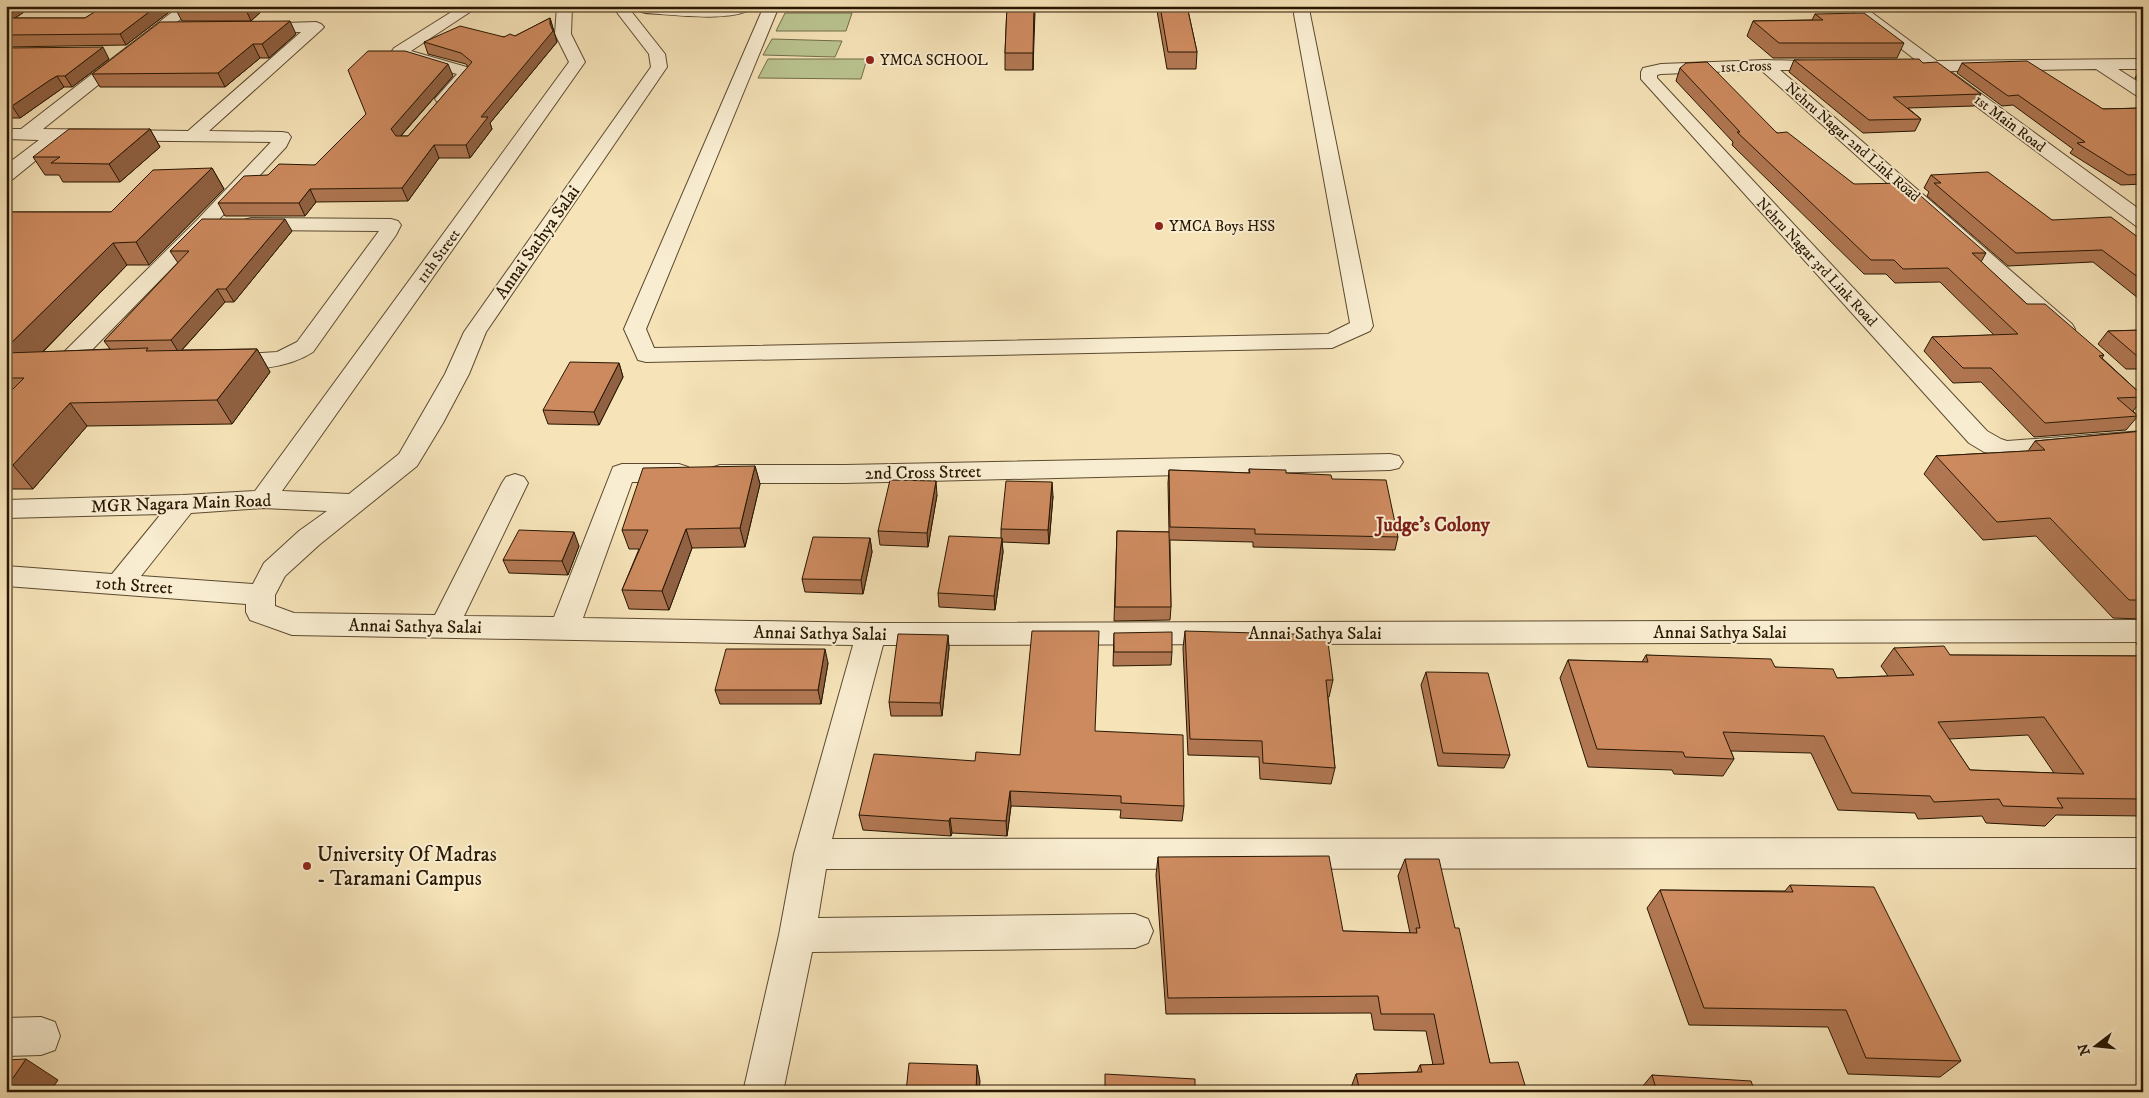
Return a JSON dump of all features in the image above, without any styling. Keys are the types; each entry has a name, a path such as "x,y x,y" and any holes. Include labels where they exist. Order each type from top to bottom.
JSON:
{"street":[{"path":"26,134 190,6"},
{"path":"431,114 466,74 459,69 403,54 400,51 472,6"},
{"name":"11th Street","path":"263,499 577,62 563,34 565,6"},
{"name":"Annai Sathya Salai","path":"618,6 657,54 659,67 475,332 431,423 408,460 356,503 308,538 274,570 261,595 260,612 292,624 871,634 2143,631"},
{"path":"645,6 645,8 711,12 738,10 747,6"},
{"path":"772,6 635,329 646,355 1332,341 1362,326 1302,6"},
{"name":"1st Main Road","path":"1853,6 2143,222"},
{"path":"194,135 316,27 239,27"},
{"path":"162,28 191,28"},
{"path":"102,52 130,52"},
{"path":"1884,66 2143,64"},
{"name":"1st Cross","path":"1649,72 1661,69 1765,65 1844,65"},
{"name":"Nehru Nagar 2nd Link Road","path":"1765,65 2076,340"},
{"path":"2100,65 2143,92"},
{"name":"Nehru Nagar 3rd Link Road","path":"1649,72 1649,79 1662,94 1978,437 1993,446 2007,449 2143,439"},
{"path":"6,134 282,137 280,143 204,224 73,356 71,361 73,364 79,365 117,364"},
{"path":"6,175 57,134"},
{"path":"204,224 378,223 391,225 389,232 297,354 278,360 206,362"},
{"name":"2nd Cross Street","path":"564,629 622,473 845,474 1390,462"},
{"path":"444,627 515,482"},
{"name":"MGR Nagara Main Road","path":"6,509 183,504 263,499 356,503"},
{"path":"120,584 183,504"},
{"name":"10th Street","path":"6,576 261,595"},
{"path":"763,1092 797,936 811,854 871,634"},
{"path":"811,854 2143,853"},
{"path":"797,936 1135,931"}],"green space":[{"path":"785,13 852,13 846,31 776,31"},
{"path":"772,39 842,41 835,57 763,55"},
{"path":"768,59 867,59 861,79 758,78"}],"building":[{"path":"104,6 157,6 120,34 6,35 6,18 85,18"},
{"path":"181,6 249,6 246,10 176,10"},
{"path":"1007,6 1034,6 1033,53 1005,53"},
{"path":"1160,6 1187,6 1197,52 1168,52"},
{"path":"1864,13 1904,43 1779,43 1753,21 1823,20 1815,14"},
{"path":"550,18 553,31 481,117 488,117 466,145 434,145 402,188 310,189 299,203 218,203 244,176 268,175 279,164 315,165 366,114 348,70 368,51 405,51 448,64 391,129 396,136 408,136 472,62 461,53 424,42 460,26 504,37 510,34 515,36"},
{"path":"290,21 262,44 253,44 218,73 92,74 160,22"},
{"path":"103,47 65,76 57,76 12,106 6,106 6,48"},
{"path":"1919,59 1923,63 1937,62 1981,94 1893,97 1921,119 1869,120 1794,60"},
{"path":"2027,61 2103,109 2143,108 2143,174 2128,175 2077,143 2085,142 2018,95 2008,96 1962,63"},
{"path":"1707,62 1777,133 1787,132 1854,184 1906,183 1986,253 1972,253 2027,304 2045,304 2104,355 2099,356 2143,396 2117,398 2138,416 2045,423 1991,368 1963,368 1932,337 2018,334 1948,268 1903,269 1894,260 1871,260 1737,132 1740,132 1680,68 1686,63"},
{"path":"69,129 150,129 109,164 51,163 60,157 33,157"},
{"path":"212,168 136,242 113,243 6,348 6,212 111,212 153,170"},
{"path":"1988,172 2052,220 2111,217 2143,241 2143,281 2102,250 2016,253 1934,183 1941,183 1931,175"},
{"path":"202,219 285,219 226,289 217,289 171,340 104,341 189,251 170,251"},
{"path":"2143,330 2143,355 2137,356 2108,331"},
{"path":"148,348 146,351 257,349 217,400 70,403 13,465 6,465 6,396 24,378 6,378 6,353"},
{"path":"570,362 619,363 594,412 543,410"},
{"path":"2143,431 2143,600 2129,600 2050,518 1997,522 1936,456 2045,450 2035,441"},
{"path":"755,466 740,528 686,529 662,591 622,590 648,530 622,530 643,468"},
{"path":"1249,469 1286,470 1286,473 1331,475 1332,479 1386,480 1398,537 1255,534 1255,529 1170,527 1169,470 1250,473"},
{"path":"890,480 936,481 927,533 878,531"},
{"path":"1006,481 1052,482 1048,530 1001,529"},
{"path":"519,530 574,532 562,561 503,560"},
{"path":"1117,531 1169,532 1171,607 1115,607"},
{"path":"949,536 1002,538 994,596 938,593"},
{"path":"813,537 870,538 861,580 802,579"},
{"path":"1032,631 1099,631 1095,731 1183,735 1184,806 1121,803 1121,796 1010,791 1006,821 950,818 949,821 859,815 874,754 975,761 976,752 1020,755"},
{"path":"1185,631 1327,635 1333,680 1326,680 1335,768 1263,763 1262,741 1190,739"},
{"path":"1172,632 1172,652 1114,652 1114,633"},
{"path":"898,634 948,635 940,703 889,702"},
{"path":"1944,646 1950,655 2143,656 2143,799 2057,798 2063,808 2003,806 1999,799 1934,802 1930,796 1852,793 1824,736 1723,732 1734,759 1685,757 1683,752 1597,749 1568,660 1648,662 1646,655 1771,659 1775,667 1833,669 1837,678 1914,675 1894,648","holes":["2044,717 2084,774 1970,770 1938,722"]},
{"path":"726,649 825,649 818,690 715,690"},
{"path":"1426,672 1488,673 1510,755 1443,753"},
{"path":"1329,856 1343,931 1417,933 1416,928 1420,928 1405,859 1439,859 1455,928 1459,928 1490,1063 1518,1062 1527,1092 1360,1092 1356,1074 1422,1072 1420,1065 1444,1064 1434,1014 1381,1014 1378,996 1168,998 1158,857"},
{"path":"1790,885 1874,887 1961,1061 1866,1058 1846,1010 1704,1008 1660,890 1793,892"},
{"path":"26,1059 6,1088 6,1060"},
{"path":"909,1063 977,1065 976,1092 906,1092"},
{"path":"1105,1074 1195,1079 1195,1092 1105,1092"},
{"path":"1652,1075 1751,1081 1755,1092 1657,1092"}],"place":[{"name":"YMCA SCHOOL","path":"870,60"},
{"name":"YMCA Boys HSS","path":"1159,226"},
{"name":"University Of Madras - Taramani Campus","path":"307,866"}],"district":[{"name":"Judge's Colony","path":"1433,524"}]}
